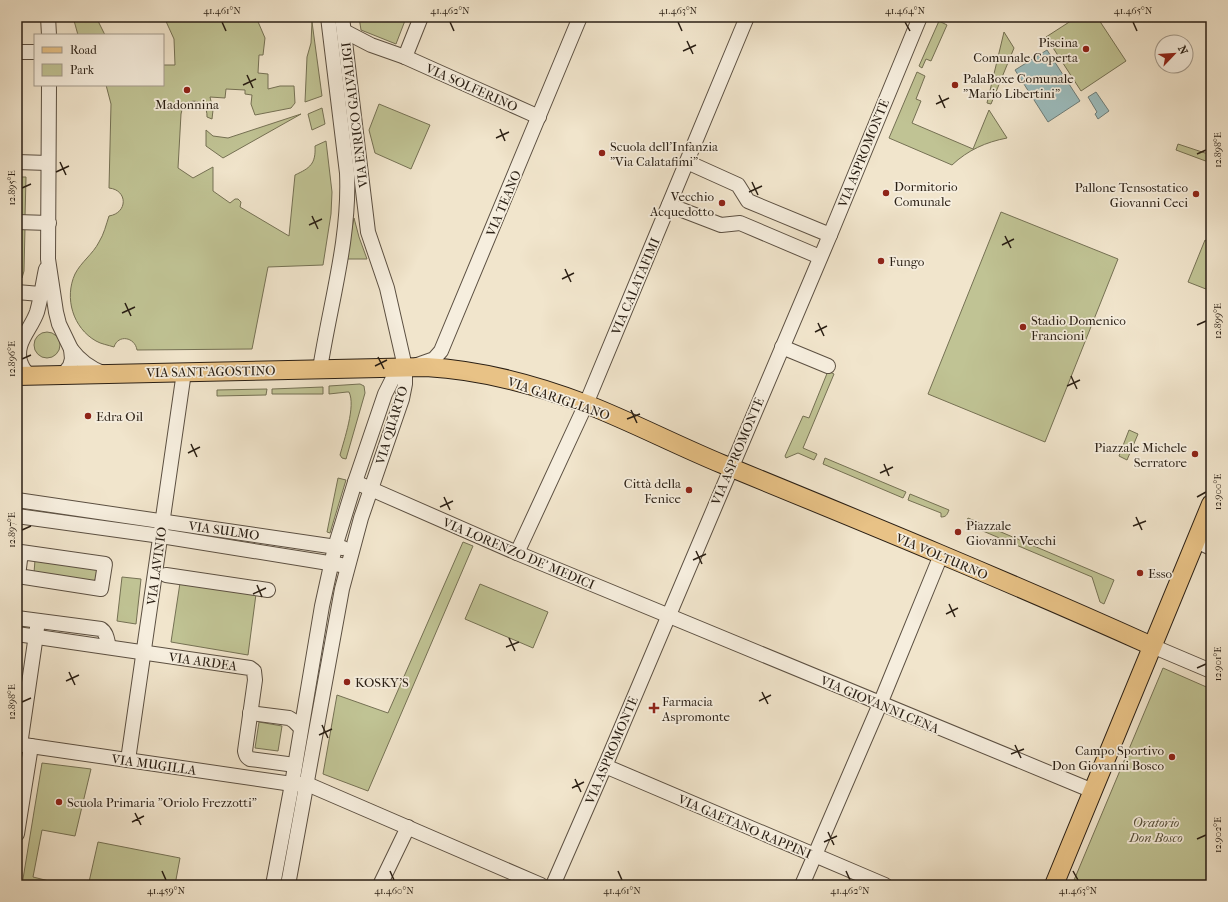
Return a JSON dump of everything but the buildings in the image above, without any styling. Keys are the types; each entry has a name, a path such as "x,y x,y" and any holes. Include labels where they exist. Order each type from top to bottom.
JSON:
{"main road":[{"name":"VIA GARIGLIANO","path":"405,368 449,368 509,379 542,389 586,404 731,468"},
{"name":"VIA SANT'AGOSTINO","path":"25,376 405,368"},
{"name":"VIA VOLTURNO","path":"731,468 941,555 1152,646"},
{"path":"1054,885 1152,646 1203,544 1211,504"}],"street":[{"path":"48,17 49,34"},
{"name":"VIA ENRICO GALVALIGI","path":"320,369 345,230 348,194 347,173 328,17"},
{"name":"VIA ENRICO GALVALIGI","path":"342,17 368,232 387,288 405,368"},
{"path":"405,57 421,17"},
{"name":"VIA TEANO","path":"441,351 580,17"},
{"name":"VIA CALATAFIMI","path":"517,553 586,404 747,17"},
{"name":"VIA ASPROMONTE","path":"553,885 830,235 912,32 920,17"},
{"name":"VIA SOLFERINO","path":"344,32 371,45 405,57 539,117"},
{"path":"347,56 360,48 371,45"},
{"path":"17,52 34,52"},
{"path":"49,86 48,259 56,312 59,324 76,356 85,365 103,374"},
{"path":"17,162 48,163"},
{"path":"686,162 738,185 748,201 830,235"},
{"path":"669,205 721,225 740,223 820,257"},
{"path":"346,212 365,212"},
{"path":"17,222 49,223"},
{"path":"25,376 28,374 23,368 18,348 36,314 48,259"},
{"path":"17,292 40,294"},
{"path":"782,347 828,366"},
{"path":"63,375 72,363 71,349"},
{"path":"405,368 434,359 441,351"},
{"path":"441,351 443,363 449,368"},
{"name":"VIA QUARTO","path":"273,885 292,784 322,606 335,547 385,394 392,380 405,368"},
{"name":"VIA QUARTO","path":"288,885 333,634 348,567 370,489 402,399 405,384 405,368"},
{"name":"VIA LAVINIO","path":"128,760 184,372"},
{"path":"355,482 370,489"},
{"name":"VIA LORENZO DE' MEDICI","path":"370,489 517,553 668,615"},
{"name":"VIA SULMO","path":"17,500 335,547"},
{"name":"VIA SULMO","path":"17,516 160,536 331,563"},
{"path":"335,547 352,550"},
{"path":"21,552 105,564 101,589 17,576 21,552"},
{"path":"802,885 880,704 941,555"},
{"path":"331,563 348,567"},
{"name":"VIA LAVINIO","path":"166,575 268,590"},
{"name":"VIA GIOVANNI CENA","path":"668,615 1093,791"},
{"path":"17,618 101,629 107,636 108,647"},
{"path":"17,834 23,745 38,621"},
{"name":"VIA ARDEA","path":"17,634 252,669 255,675 255,680 245,751 247,758 295,764"},
{"path":"1152,646 1211,671"},
{"path":"250,713 289,718 301,728"},
{"name":"VIA MUGILLA","path":"23,745 292,784"},
{"path":"295,764 307,784"},
{"name":"VIA GAETANO RAPPINI","path":"605,766 886,885"},
{"path":"292,784 307,784 541,885"},
{"path":"380,885 408,827"}],"green space":[{"path":"73,17 96,17 104,34 78,34"},
{"path":"164,17 256,17 265,38 263,55 259,55 258,73 268,74 268,89 280,86 294,86 295,103 291,108 255,115 251,104 252,95 245,94 245,90 226,89 225,98 210,97 213,110 212,119 207,117 204,106 196,101 186,104 183,108 181,114 178,168 193,178 213,167 213,191 230,203 235,199 238,199 241,202 240,207 289,236 295,175 311,165 314,157 315,146 326,141 332,192 331,214 323,265 268,267 252,349 137,350 133,342 126,339 119,340 114,347 98,342 88,335 81,328 73,312 70,293 75,274 101,239 109,216 120,211 123,202 120,193 109,188 111,104 106,86 164,86 164,65 175,65 174,39"},
{"path":"359,17 406,18 396,44 361,30"},
{"name":"Piscina Comunale Coperta","path":"1077,17 1097,17 1126,61 1081,91 1046,37"},
{"path":"939,21 947,25 931,61 926,59 922,68 919,66"},
{"path":"312,22 322,96 305,102 307,57 311,43"},
{"path":"1004,32 1014,48 991,104 987,103"},
{"path":"917,72 925,76 916,99 921,101 912,123 973,149 989,110 1007,138 978,147 964,155 952,165 889,138"},
{"path":"379,104 430,125 411,169 375,153 369,130"},
{"path":"322,108 325,124 312,130 308,114"},
{"path":"301,114 223,158 206,146 206,130 213,136 228,138"},
{"path":"1178,144 1211,155 1211,163 1176,150"},
{"path":"17,177 26,177 25,217 17,217"},
{"name":"Stadio Domenico Francioni","path":"1001,212 1118,259 1045,442 928,394"},
{"path":"354,218 359,237 367,259 346,259"},
{"path":"17,226 25,228 24,271 22,278 17,281"},
{"path":"1205,240 1211,243 1211,291 1188,282"},
{"path":"47,332 56,336 60,345 56,354 47,358 38,354 34,345 38,336"},
{"path":"828,371 834,374 803,448 817,454 814,460 798,453 786,458 785,456 803,416 809,418"},
{"path":"360,384 364,386 365,393 346,459 342,458 340,455 349,423 351,398 349,392 329,394 329,386"},
{"path":"323,387 323,394 272,394 272,389"},
{"path":"267,389 266,395 217,396 217,390"},
{"path":"1129,430 1138,434 1127,460 1119,456"},
{"path":"825,458 906,492 903,498 823,464"},
{"path":"338,478 346,480 330,533 327,532"},
{"path":"910,494 949,510 948,513 941,517 941,513 908,500"},
{"path":"968,518 1114,580 1104,604 1100,602 1092,577 971,526 970,528 967,527 966,522"},
{"path":"463,542 473,546 368,791 323,774 337,695 388,713"},
{"path":"35,560 99,570 97,583 34,573"},
{"path":"122,577 141,579 136,624 117,621"},
{"path":"180,583 256,594 248,655 171,642"},
{"path":"480,584 548,612 533,648 465,619"},
{"name":"Oratorio Don Bosco","path":"1163,668 1211,689 1211,885 1072,885"},
{"path":"259,722 282,726 278,751 255,748"},
{"path":"42,763 91,769 75,836 42,830 33,877 65,885 22,885"},
{"path":"98,842 180,858 175,885 102,885 89,882"}],"water":[{"path":"1047,50 1080,101 1048,122 1015,70"},
{"path":"1096,92 1109,111 1098,119 1095,114 1097,112 1088,97"}],"place":[{"name":"Piscina Comunale Coperta","path":"1086,49"},
{"name":"PalaBoxe Comunale \"Mario Libertini\"","path":"955,85"},
{"name":"Madonnina","path":"187,90"},
{"name":"Scuola dell'Infanzia \"Via Calatafimi\"","path":"602,153"},
{"name":"Dormitorio Comunale","path":"886,193"},
{"name":"Pallone Tensostatico Giovanni Ceci","path":"1196,194"},
{"name":"Vecchio Acquedotto","path":"722,203"},
{"name":"Fungo","path":"881,261"},
{"name":"Stadio Domenico Francioni","path":"1023,327"},
{"name":"Edra Oil","path":"88,416"},
{"name":"Piazzale Michele Serratore","path":"1195,454"},
{"name":"Città della Fenice","path":"689,490"},
{"name":"Piazzale Giovanni Vecchi","path":"958,532"},
{"name":"Esso","path":"1140,573"},
{"name":"KOSKY'S","path":"347,682"},
{"name":"Farmacia Aspromonte","path":"654,708"},
{"name":"Campo Sportivo Don Giovanni Bosco","path":"1172,757"},
{"name":"Scuola Primaria \"Oriolo Frezzotti\"","path":"59,802"}]}
